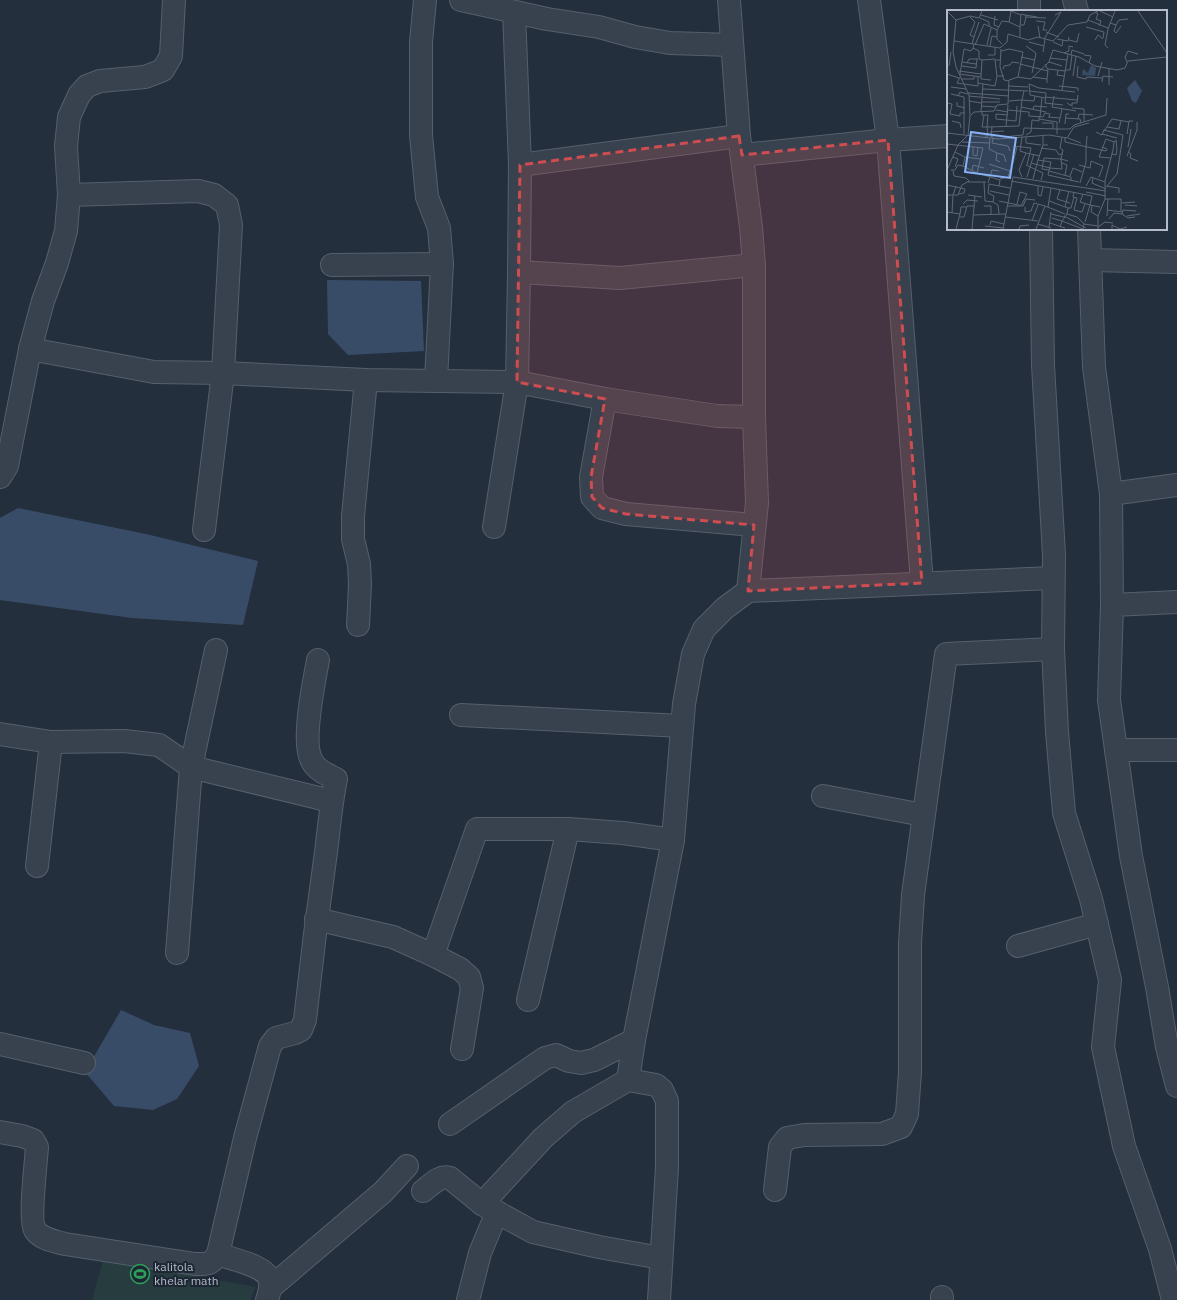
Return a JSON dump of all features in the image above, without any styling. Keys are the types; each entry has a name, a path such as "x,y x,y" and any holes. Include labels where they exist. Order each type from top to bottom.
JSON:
{"street":[{"path":"0,476 7,466 30,349 43,301 57,263 66,231 69,195 66,146 69,117 79,95 87,86 100,81 145,76 163,70 171,56 174,0"},
{"path":"425,0 421,42 421,135 427,197 439,228 442,264 436,380"},
{"path":"461,0 547,19 599,27 635,37 670,42 732,45"},
{"path":"729,0 740,146 751,227 754,265 754,417 757,503 748,591"},
{"path":"869,0 888,140 922,584"},
{"path":"1074,0 1077,10"},
{"path":"494,527 518,382 520,165 514,12"},
{"path":"520,165 740,146 947,136"},
{"path":"69,195 198,192 214,195 227,205 231,225 223,373 204,530"},
{"path":"1042,230 1043,365 1054,555 1053,649 1057,732 1064,814 1091,899 1110,980 1103,1047 1124,1146 1160,1249 1173,1300"},
{"path":"1089,230 1094,367 1111,494 1112,605 1108,700 1132,856 1157,987 1172,1047 1177,1086"},
{"path":"1090,260 1177,262"},
{"path":"332,265 442,264"},
{"path":"519,272 620,278 754,265"},
{"path":"30,349 154,372 223,373 366,380 518,382 605,399 717,416 754,417"},
{"path":"358,625 360,584 353,539 352,516 360,454 366,380"},
{"path":"605,399 591,477 592,497 602,508 626,514 754,525"},
{"path":"1111,494 1177,485"},
{"path":"628,1080 634,1040 673,840 684,704 693,654 704,629 725,608 748,591 1053,578"},
{"path":"1112,605 1177,602"},
{"path":"775,1190 780,1147 787,1138 804,1135 882,1134 901,1127 907,1114 910,1072 910,943 913,895 946,654 1053,649"},
{"path":"177,953 192,767 216,650"},
{"path":"0,1132 22,1136 33,1140 37,1147 32,1215 35,1230 45,1239 65,1244 195,1264 210,1264 218,1254 245,1138 270,1046 276,1038 301,1030 305,1020 316,919 330,824 331,801 336,779 324,773 312,762 307,744 318,660"},
{"path":"461,715 682,726"},
{"path":"0,734 51,742 124,741 159,745 192,767 331,801"},
{"path":"37,866 51,742"},
{"path":"1116,750 1177,750"},
{"path":"823,796 923,815"},
{"path":"433,955 477,829 568,829 623,833 673,840"},
{"path":"528,1000 568,829"},
{"path":"316,919 393,937 460,969 469,978 472,988 462,1049"},
{"path":"1018,946 1096,924"},
{"path":"450,1124 545,1058 556,1055 581,1063 594,1060 634,1040"},
{"path":"0,1044 84,1063"},
{"path":"468,1300 490,1208 549,1133 573,1112 628,1080 656,1085 662,1090 667,1101 667,1166 659,1300"},
{"path":"268,1294 383,1192 407,1166"},
{"path":"423,1191 442,1178 450,1178 490,1208 533,1232 599,1247 662,1258"},
{"path":"218,1254 256,1267 266,1273 270,1280 268,1294"}],"highlighted area":[{"path":"739,136 742,155 888,140 922,583 748,591 754,525 626,514 602,508 592,497 591,477 605,399 517,382 520,165"}],"green space":[{"name":"kalitola khelar math","path":"103,1260 256,1287 250,1300 92,1300"}],"water":[{"path":"327,280 421,281 424,351 348,355 328,334"},
{"path":"18,508 146,534 258,561 243,625 132,618 0,600 0,518"},
{"path":"121,1010 154,1025 190,1033 199,1066 177,1099 153,1110 114,1106 85,1072"}],"place":[{"name":"kalitola khelar math","path":"140,1274"}]}
